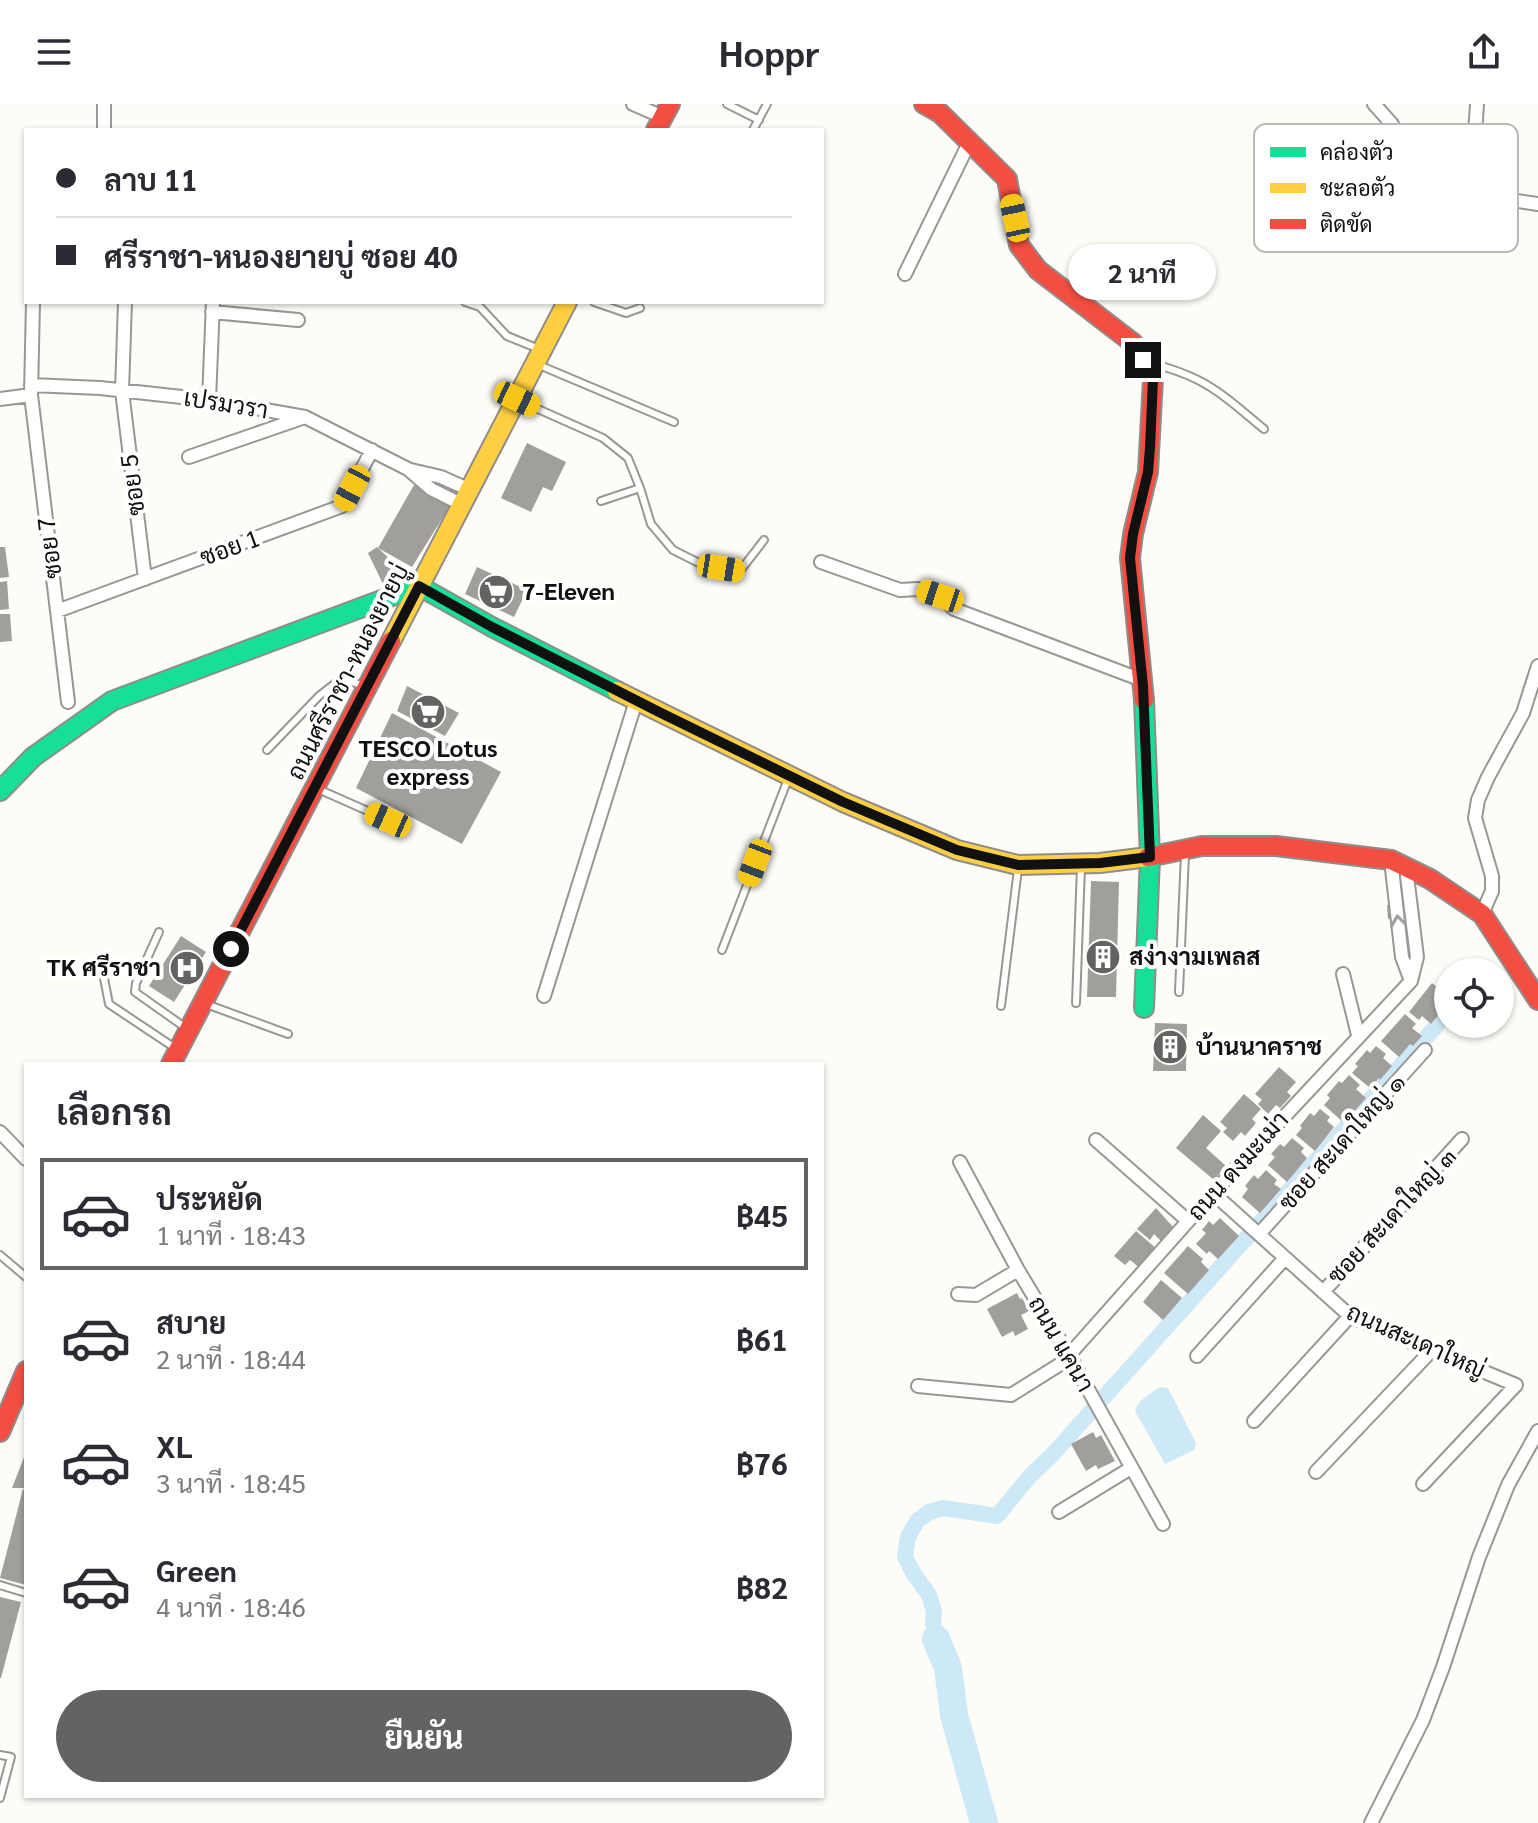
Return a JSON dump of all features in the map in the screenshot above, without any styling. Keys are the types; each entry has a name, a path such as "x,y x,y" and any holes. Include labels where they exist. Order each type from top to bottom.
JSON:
{"street":[{"path":"104,104 104,128"},
{"path":"633,104 663,117"},
{"path":"924,104 940,113 1007,179 1019,245 1038,270 1133,343 1153,379 1148,472 1130,558 1142,680 1150,857 1144,1008"},
{"path":"1374,104 1392,124"},
{"path":"1476,124 1477,104"},
{"path":"905,274 969,143"},
{"path":"1518,201 1538,204"},
{"name":"ซอย 7","path":"33,304 31,390 68,702"},
{"name":"ซอย 5","path":"125,304 122,391 145,579"},
{"name":"ถนนศรีราชา-หนองยายบู่","path":"175,1057 566,304"},
{"path":"209,400 213,307 298,320"},
{"name":"เปรมวรา","path":"0,399 31,390 100,388 209,400 305,417 408,469 441,477 467,498"},
{"path":"189,457 305,417"},
{"name":"ซอย 1","path":"57,611 342,506 372,450"},
{"path":"821,562 900,590 918,589 940,596 954,609 1142,680"},
{"path":"0,791 33,757 112,701 419,586 636,701 843,802 957,850 1018,865 1150,857 1202,846 1276,846 1398,864 1430,879 1482,914 1538,1000"},
{"path":"1482,914 1492,891 1492,876 1475,818 1478,800 1523,713 1538,666"},
{"path":"544,996 636,701"},
{"name":"ถนน ดงมะเม่า","path":"918,1386 1011,1395 1062,1363 1213,1193 1411,981 1402,957 1398,864"},
{"path":"1343,974 1358,1035"},
{"name":"ซอย สะเดาใหญ่ ๑","path":"1259,1234 1425,1050"},
{"path":"0,1132 24,1157"},
{"name":"ซอย สะเดาใหญ่ ๓","path":"1323,1292 1462,1139"},
{"path":"1096,1140 1188,1221"},
{"name":"ถนน แคนา","path":"960,1162 1163,1524"},
{"name":"ถนนสะเดาใหญ่","path":"1213,1193 1350,1316 1516,1385 1423,1484"},
{"path":"1197,1356 1285,1258"},
{"path":"958,1294 976,1295 1018,1270"},
{"path":"1254,1421 1350,1316"},
{"path":"1316,1472 1432,1350"},
{"path":"0,1432 24,1376"},
{"path":"1371,1823 1423,1720 1479,1557 1508,1485 1538,1431"},
{"path":"1059,1512 1131,1468"}],"lane":[{"path":"727,104 759,120"},
{"path":"754,128 767,104"},
{"path":"471,304 480,307 507,336 539,357 674,422"},
{"path":"600,304 626,313 640,308"},
{"path":"1143,360 1201,381 1264,429"},
{"path":"517,399 603,438 628,458 651,524 673,550 703,565 740,571 764,540"},
{"path":"601,501 640,488"},
{"path":"267,750 319,696 342,678 367,687"},
{"path":"722,950 789,776"},
{"path":"315,788 388,820"},
{"path":"1179,992 1185,850"},
{"path":"1076,1003 1081,863"},
{"path":"1001,1006 1018,865"},
{"path":"159,932 136,983 135,992 189,1030"},
{"path":"102,968 109,1004 175,1057"},
{"path":"203,1003 288,1034"},
{"path":"0,1255 24,1275"},
{"path":"0,1585 24,1592"},
{"path":"0,1755 11,1757 0,1798"}],"water":[{"path":"1160,1387 1168,1388 1196,1443 1194,1450 1165,1464 1135,1411 1142,1400"}],"building":[{"path":"527,443 566,462 552,491 543,487 531,512 501,498"},
{"path":"414,485 450,506 412,567 378,548"},
{"path":"0,547 5,547 9,577 0,578"},
{"path":"377,547 405,573 383,584 368,553"},
{"name":"7-Eleven","path":"477,567 527,590 514,617 465,594"},
{"path":"7,581 9,609 0,610 0,582"},
{"path":"0,614 10,614 12,641 0,642"},
{"name":"TESCO Lotus express","path":"407,686 459,713 445,736 397,711"},
{"path":"392,713 501,772 462,844 356,788"},
{"name":"สง่างามเพลส","path":"1091,881 1119,882 1116,997 1087,997"},
{"path":"1418,902 1420,916 1388,919 1387,905"},
{"path":"181,936 206,952 174,1002 149,986"},
{"path":"1432,983 1434,985 1434,1020 1431,1024 1422,1016 1419,1020 1409,1012"},
{"path":"1405,1014 1416,1024 1412,1028 1422,1036 1399,1057 1381,1041"},
{"name":"บ้านนาคราช","path":"1155,1023 1187,1024 1186,1071 1153,1071"},
{"path":"1376,1046 1386,1054 1383,1058 1392,1066 1370,1088 1352,1073 1358,1066 1355,1064 1367,1050 1370,1053"},
{"path":"1279,1067 1296,1082 1287,1092 1291,1096 1280,1108 1276,1105 1268,1114 1258,1104 1262,1100 1255,1094"},
{"path":"1349,1075 1360,1085 1356,1089 1366,1098 1344,1123 1324,1105 1330,1098 1327,1095"},
{"path":"1244,1094 1261,1109 1252,1119 1256,1123 1245,1136 1241,1132 1233,1141 1223,1132 1227,1128 1220,1122"},
{"path":"1320,1109 1330,1117 1327,1121 1334,1127 1315,1151 1296,1135 1310,1113 1314,1116"},
{"path":"1203,1115 1221,1131 1206,1148 1226,1166 1214,1180 1176,1148"},
{"path":"1292,1138 1304,1148 1301,1152 1307,1158 1287,1182 1268,1165 1275,1157 1271,1154 1280,1144 1284,1147"},
{"path":"1266,1170 1277,1180 1274,1184 1281,1189 1260,1213 1242,1197 1248,1189 1245,1186 1254,1175 1258,1179"},
{"path":"1156,1208 1173,1227 1163,1243 1154,1234 1150,1240 1137,1229"},
{"path":"1220,1218 1239,1236 1218,1259 1196,1244 1206,1233 1202,1230 1209,1221 1213,1225"},
{"path":"1136,1231 1157,1249 1141,1269 1130,1260 1125,1265 1114,1256"},
{"path":"1188,1246 1203,1259 1201,1262 1209,1270 1188,1294 1164,1273"},
{"path":"1161,1280 1182,1298 1163,1320 1143,1302"},
{"path":"1017,1293 1029,1311 1021,1315 1028,1329 1015,1336 1013,1331 1002,1337 987,1309"},
{"path":"1093,1432 1096,1438 1101,1435 1115,1461 1098,1469 1096,1465 1086,1471 1071,1444"},
{"path":"24,1457 24,1488 12,1488"},
{"path":"23,1489 24,1584 0,1578"},
{"path":"0,1597 21,1602 1,1678 0,1678"}],"waterway":[{"path":"936,1639 934,1611 929,1595 905,1557 908,1537 917,1521 929,1512 943,1508 997,1516 1434,1029"},
{"path":"936,1639 948,1668 954,1715 984,1823"}],"traffic: fast":[{"path":"0,791 33,757 112,701 419,586 617,691"},
{"path":"1144,700 1150,857 1144,1008"}],"traffic: slow":[{"path":"391,641 566,304"},
{"path":"617,691 843,802 957,850 1018,865 1100,863 1148,857"}],"traffic: jam":[{"path":"657,128 670,104"},
{"path":"924,104 940,113 1007,179 1019,245 1038,270 1133,343 1153,379 1148,472 1130,558 1144,700"},
{"path":"172,1062 391,641"},
{"path":"1148,857 1202,846 1276,846 1391,860 1430,879 1482,914 1538,1000"},
{"path":"0,1432 24,1376"}],"place":[{"name":"7-Eleven","path":"496,592"},
{"name":"TESCO Lotus express","path":"428,712"},
{"name":"สง่างามเพลส","path":"1103,957"},
{"name":"TK ศรีราชา","path":"187,968"},
{"name":"บ้านนาคราช","path":"1170,1047"}],"route":[{"path":"231,949 419,586 661,713 843,802 957,850 1018,865 1100,863 1150,857 1143,686 1130,558 1150,448 1153,379 1143,360"}]}
